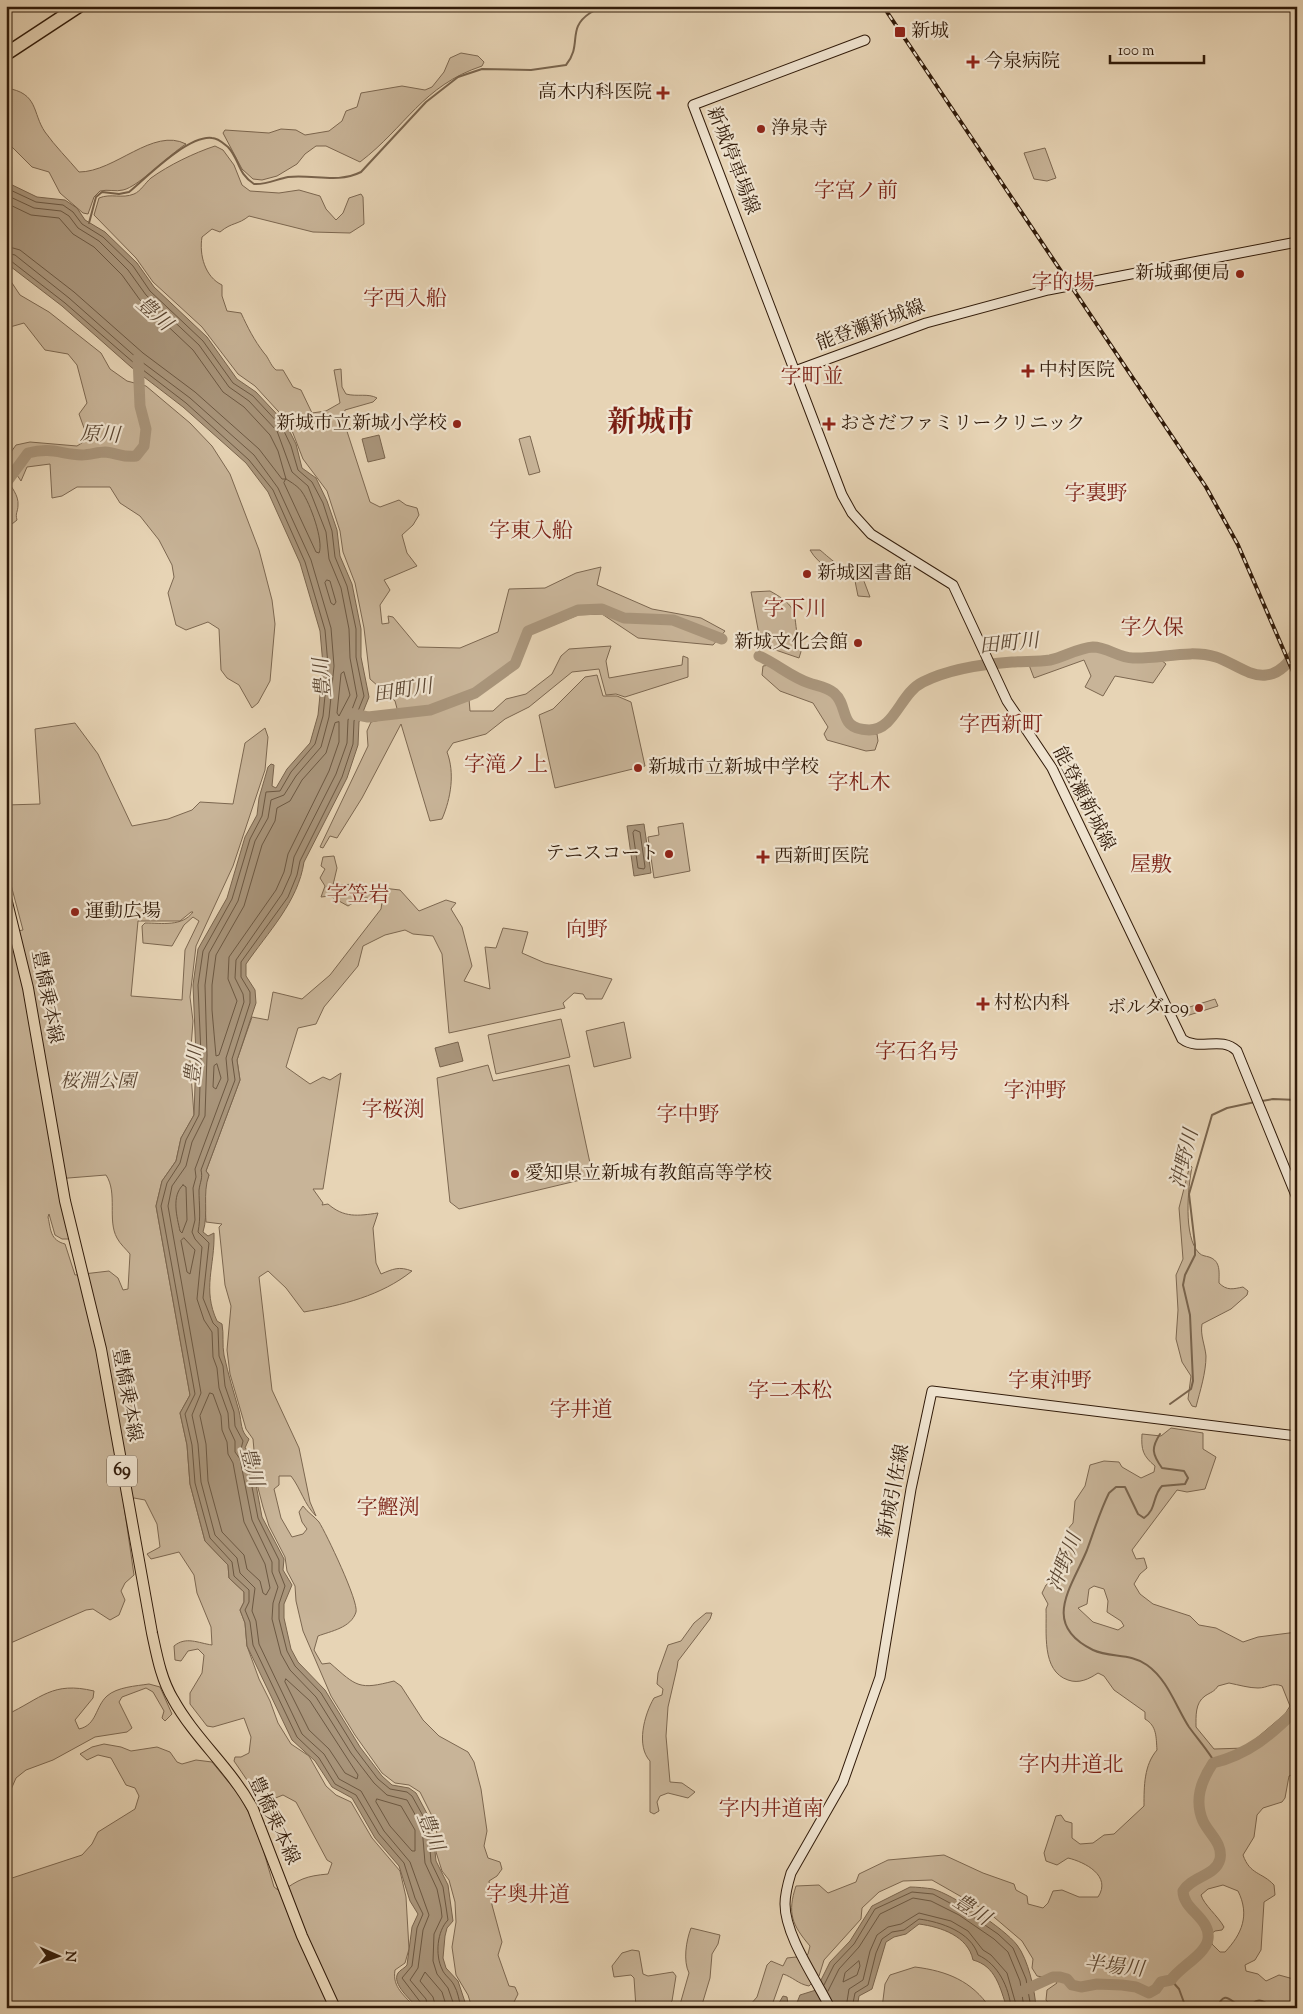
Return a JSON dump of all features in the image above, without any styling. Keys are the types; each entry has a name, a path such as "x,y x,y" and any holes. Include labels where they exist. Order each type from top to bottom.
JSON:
{"highway":[{"path":"6,54 79,6"}],"main road":[{"name":"新城停車場線","path":"795,370 693,105 865,40"},
{"name":"能登瀬新城線","path":"1297,242 1048,290 926,323 795,370 835,480 850,510 876,537 953,585 1007,701 1052,768 1182,1039 1190,1044 1226,1043 1233,1046 1241,1058 1297,1198"},
{"name":"豊橋乗本線","path":"6,898 28,988 65,1201 101,1349 152,1633 163,1678 182,1714 242,1789 252,1809 302,1936 336,2008"},
{"name":"新城引佐線","path":"830,2008 789,1925 785,1905 787,1889 791,1873 843,1782 880,1677 910,1494 932,1392 1297,1436"}],"green space":[{"path":"461,53 478,56 484,62 482,66 461,74 429,96 376,149 360,162 326,146 316,146 305,154 297,164 277,176 262,180 253,179 242,169 223,133 225,130 269,133 281,129 296,130 305,135 329,131 342,121 346,111 357,107 361,93 402,86 425,90 432,87 444,72 450,58"},
{"path":"6,88 24,94 29,99 45,132 79,172 93,170 160,141 173,140 186,144 129,188 120,191 100,191 94,197 88,214 83,213 60,193 49,172 32,167 6,141"},
{"path":"215,146 223,150 234,165 242,185 250,191 279,193 299,190 320,196 326,209 336,220 343,213 349,198 361,194 363,197 364,224 350,233 313,232 249,216 220,232 212,229 202,237 201,251 207,271 211,277 222,285 222,296 227,311 241,313 254,339 272,366 276,370 283,370 293,387 301,390 312,413 326,411 340,403 334,370 341,369 342,387 346,394 377,398 373,402 345,410 343,419 370,502 380,507 399,500 406,505 417,508 419,515 413,525 402,535 407,553 417,566 384,580 390,590 380,605 382,624 389,623 388,616 393,617 418,647 460,648 498,632 509,589 545,588 576,573 601,567 597,585 652,609 701,618 725,631 713,645 638,638 602,614 578,615 529,635 513,662 489,687 469,699 470,711 493,711 506,699 526,694 552,674 561,656 569,649 611,646 606,661 609,678 682,665 683,656 688,658 688,677 625,697 616,694 606,695 599,669 572,672 529,707 505,719 486,734 453,743 447,752 451,768 451,786 448,803 442,819 430,821 401,724 362,798 337,838 330,836 323,848 320,847 368,746 367,731 371,722 399,716 395,701 370,679 364,628 355,583 343,552 340,531 327,491 303,459 289,423 255,386 238,374 202,327 153,282 136,258 94,215 99,198 134,194 151,178 166,168"},
{"path":"1045,148 1056,178 1047,181 1034,179 1024,153"},
{"path":"6,274 20,295 49,312 101,353 110,369 127,381 146,386 190,423 212,446 230,474 259,550 272,600 275,624 270,681 258,703 252,708 239,685 227,678 221,670 219,629 208,622 186,630 176,625 168,593 174,577 172,565 159,540 140,516 120,503 110,487 77,487 62,496 52,498 50,464 27,467 21,481 6,459 16,445 30,442 77,446 88,439 79,414 87,403 77,365 68,354 45,350 24,323 10,327 6,313 10,305 6,299"},
{"path":"530,436 540,472 529,475 519,439"},
{"path":"6,479 14,491 18,502 17,520 7,528"},
{"path":"810,550 820,550 843,567 859,568 870,597 858,596 855,581 842,576 818,561"},
{"path":"770,591 786,601 793,611 798,640 803,645 799,658 761,645 751,592"},
{"path":"1093,650 1133,661 1160,659 1166,664 1153,683 1115,676 1103,696 1085,687 1091,676 1084,660 1034,678 1029,665 1053,663 1081,652"},
{"path":"770,665 829,690 837,699 847,724 867,734 877,734 878,741 875,750 866,751 827,740 824,734 828,727 813,703 780,691 762,675 763,666"},
{"path":"597,675 603,696 617,696 631,702 645,766 555,788 539,715 553,709 585,677"},
{"name":"桜淵公園","path":"75,723 98,754 132,826 168,819 192,810 200,802 233,804 245,743 265,728 268,737 265,770 233,866 196,946 190,997 193,1021 190,1061 194,1115 181,1138 176,1161 162,1181 156,1206 190,1395 180,1413 187,1445 190,1484 205,1541 228,1565 229,1578 244,1592 244,1602 240,1610 245,1623 247,1646 278,1723 291,1744 309,1756 326,1786 336,1795 351,1802 372,1838 400,1871 406,1897 409,1949 405,1963 395,1970 395,1982 400,1991 415,2008 6,2008 6,1880 82,1855 92,1844 98,1832 135,1809 139,1796 135,1788 126,1785 111,1758 98,1755 87,1760 80,1754 92,1747 104,1744 131,1751 157,1747 170,1752 177,1762 182,1764 196,1760 212,1762 239,1795 249,1813 263,1849 274,1887 281,1892 303,1879 328,1874 332,1863 327,1860 296,1802 283,1795 273,1799 260,1799 234,1761 235,1757 241,1757 249,1753 251,1737 244,1718 213,1727 207,1726 190,1704 190,1693 202,1673 204,1655 198,1649 188,1651 181,1661 175,1660 174,1646 183,1641 212,1645 211,1627 197,1593 194,1575 179,1552 151,1559 147,1554 160,1547 157,1524 145,1500 134,1498 124,1506 134,1575 125,1583 121,1591 125,1600 119,1615 110,1620 93,1609 86,1610 6,1645 6,933 23,930 6,866 6,805 40,804 35,729","holes":["191,912 193,912 188,917 180,921","193,917 199,921 185,950 182,1000 131,996 138,921 180,921 145,923 142,926 143,943 172,946 184,925","106,1175 110,1182 114,1231 118,1240 130,1254 128,1289 123,1290 118,1278 109,1271 75,1275 65,1244 54,1237 48,1217 49,1214 55,1235 62,1239 70,1239 56,1179"]},
{"name":"テニスコート","path":"683,823 690,871 654,878 648,837 659,835 658,827"},
{"path":"334,856 337,868 333,885 359,884 361,891 371,892 374,887 400,890 419,911 446,900 456,903 451,909 462,927 472,966 464,981 490,989 485,947 496,948 503,928 528,932 522,953 545,963 612,979 602,999 586,999 583,994 574,993 563,1003 565,1008 449,1033 442,954 433,936 413,934 405,930 385,935 363,946 358,966 324,1007 316,1024 298,1028 286,1067 310,1084 323,1077 330,1080 341,1073 323,1189 313,1189 323,1203 322,1205 328,1204 340,1212 352,1215 378,1213 373,1228 376,1263 381,1274 396,1269 412,1271 387,1287 361,1298 347,1303 304,1312 286,1288 268,1271 259,1277 272,1390 299,1448 310,1502 316,1516 308,1507 291,1476 279,1476 279,1485 274,1489 281,1518 292,1537 303,1534 307,1529 302,1522 299,1512 303,1506 319,1522 341,1567 356,1606 356,1612 350,1622 318,1636 314,1650 322,1664 330,1663 353,1682 365,1686 394,1681 401,1686 423,1720 439,1736 468,1752 474,1762 481,1789 487,1831 484,1846 488,1858 500,1862 502,1869 497,1876 489,1881 492,1905 502,1942 498,1955 509,1986 515,1987 518,1994 511,2008 472,2008 468,1995 456,1975 452,1947 456,1922 455,1902 449,1880 442,1871 436,1852 438,1841 435,1822 420,1792 409,1785 395,1783 382,1773 355,1735 331,1696 303,1631 296,1601 295,1586 287,1571 285,1557 269,1526 263,1507 257,1484 253,1439 246,1429 230,1374 227,1350 231,1306 225,1285 219,1227 222,1224 206,1222 204,1188 209,1175 206,1171 240,1080 237,1060 252,1017 268,1020 273,992 302,999 330,975 381,909 382,902 363,897 348,906 330,896 321,897 325,886 320,878 325,869 321,866 323,857"},
{"name":"ボルダ109","path":"1215,999 1218,1006 1183,1017 1180,1010"},
{"path":"561,1019 570,1057 496,1074 488,1035"},
{"path":"624,1022 631,1058 594,1067 586,1031"},
{"path":"488,1065 493,1081 569,1065 593,1177 459,1209 450,1202 437,1078"},
{"path":"1190,1165 1192,1167 1188,1212 1194,1246 1200,1254 1216,1261 1219,1283 1222,1286 1230,1289 1243,1287 1248,1291 1247,1295 1231,1309 1202,1324 1206,1362 1196,1407 1192,1406 1188,1399 1191,1376 1182,1362 1176,1339 1178,1310 1176,1275 1183,1259 1179,1208"},
{"path":"1171,1428 1203,1433 1203,1449 1216,1457 1205,1489 1187,1492 1177,1490 1132,1550 1136,1559 1144,1558 1147,1568 1140,1574 1134,1584 1140,1594 1153,1604 1190,1616 1199,1625 1216,1628 1243,1642 1258,1637 1297,1632 1297,1773 1289,1776 1285,1798 1282,1802 1263,1808 1257,1815 1254,1837 1243,1855 1253,1870 1274,1885 1275,1895 1264,1902 1261,1950 1255,1960 1245,1965 1246,1971 1258,1974 1266,1981 1279,1975 1297,1980 1297,2008 1052,2008 1046,2000 1047,1990 1057,1983 1054,1979 1037,1976 1032,1968 1033,1959 1022,1941 988,1912 932,1880 903,1881 879,1892 862,1908 861,1919 824,1960 819,1976 809,1986 783,1974 771,2008 733,2008 737,2005 750,2005 757,1997 767,1965 771,1961 783,1966 787,1958 796,1957 801,1961 808,1954 810,1946 799,1932 793,1918 792,1904 796,1886 819,1885 828,1893 856,1882 859,1874 888,1860 944,1855 983,1873 1014,1884 1016,1890 1027,1896 1028,1904 1043,1908 1048,1903 1053,1891 1062,1890 1079,1897 1098,1897 1102,1883 1095,1871 1082,1863 1068,1858 1057,1865 1046,1861 1044,1853 1056,1816 1061,1815 1065,1821 1072,1823 1072,1838 1080,1844 1093,1843 1104,1835 1114,1834 1144,1806 1147,1769 1157,1750 1156,1736 1154,1728 1145,1719 1145,1712 1114,1690 1104,1676 1098,1673 1084,1680 1072,1681 1059,1675 1053,1668 1049,1660 1046,1639 1046,1609 1048,1604 1042,1593 1046,1585 1060,1577 1066,1565 1070,1545 1066,1537 1067,1530 1073,1523 1075,1501 1085,1486 1090,1465 1104,1461 1119,1462 1122,1467 1141,1478 1154,1472 1155,1466 1144,1452 1142,1434 1161,1436","holes":["1094,1586 1104,1589 1108,1601 1107,1612 1121,1621 1124,1626 1118,1630 1093,1622 1078,1608 1087,1604 1089,1589","1229,1683 1255,1688 1279,1685 1282,1686 1290,1706 1285,1714 1245,1748 1214,1749 1196,1727 1196,1714 1199,1702 1218,1686","1223,1885 1238,1891 1242,1900 1244,1916 1240,1931 1225,1952 1220,1952 1212,1944 1211,1934 1222,1930 1224,1927 1201,1895 1208,1889"]},
{"path":"706,1613 712,1613 710,1619 678,1661 668,1707 666,1736 670,1782 682,1783 695,1792 688,1798 668,1793 660,1796 657,1802 659,1811 654,1814 650,1812 650,1761 643,1747 642,1739 647,1713 654,1698 662,1695 663,1689 657,1684 658,1673 668,1645 681,1641 694,1623"},
{"path":"149,1684 160,1687 172,1714 165,1721 162,1718 164,1711 153,1692 146,1688 122,1697 119,1702 132,1728 127,1732 95,1737 53,1760 26,1770 16,1778 6,1801 6,1715 39,1697 57,1690 80,1688 94,1691 93,1698 75,1720 79,1729 85,1727 93,1720 103,1700 111,1693 127,1687"},
{"path":"691,1928 720,1935 718,1944 712,1954 710,1978 701,2008 679,2008 689,1973 686,1963 686,1951"},
{"path":"632,1950 639,1951 643,1974 648,1976 673,1972 676,1976 672,2001 665,2008 636,2008 634,1978 631,1975 614,1977 612,1966 622,1953"},
{"path":"915,1967 938,1971 958,1979 975,1991 990,2008 882,2008 885,1984 890,1975"}],"water":[{"name":"豊川","path":"6,182 37,197 65,200 77,208 85,220 105,232 137,263 154,287 207,337 237,379 256,392 286,424 296,444 302,468 316,478 327,501 337,530 340,556 352,584 361,629 361,657 369,697 359,722 358,745 347,778 304,862 296,890 281,916 246,964 246,976 255,990 256,1003 237,1060 240,1080 206,1171 209,1175 206,1189 205,1225 203,1232 208,1236 214,1233 210,1298 217,1321 222,1324 224,1355 243,1430 249,1439 245,1448 250,1452 262,1517 284,1559 283,1570 292,1585 284,1604 284,1618 291,1649 298,1662 325,1690 360,1747 382,1776 392,1785 409,1788 416,1793 432,1823 436,1861 448,1885 453,1921 447,1928 443,1958 446,1968 458,1981 467,2008 418,2008 407,1997 397,1982 398,1973 407,1965 412,1927 418,1914 410,1901 399,1866 375,1838 352,1798 332,1787 315,1761 292,1740 247,1646 245,1623 240,1610 244,1602 244,1592 229,1578 228,1565 205,1541 190,1484 187,1445 180,1413 190,1395 156,1206 162,1181 176,1161 181,1138 194,1115 196,1055 193,985 198,949 227,898 245,837 257,815 259,798 268,767 271,764 274,765 272,786 276,788 287,769 310,743 318,715 323,665 320,631 300,563 268,492 246,463 183,407 131,367 62,306 6,263"},
{"path":"379,435 385,458 368,462 362,439"},
{"path":"644,824 651,873 634,876 627,826"},
{"path":"458,1042 463,1061 440,1067 435,1048"},
{"name":"豊川","path":"910,1887 933,1889 942,1892 990,1921 1010,1938 1021,1951 1028,1966 1036,2008 1007,2008 992,1973 987,1967 973,1960 966,1945 960,1939 944,1930 919,1924 906,1934 894,1937 886,1942 872,1989 859,1996 857,2008 776,2008 783,1996 787,1997 788,2004 792,2007 796,2005 800,1995 816,1990 830,1962 850,1941 872,1906"}],"waterway":[{"path":"89,223 96,197 102,192 119,194 129,192 168,158 191,143 202,139 216,139 228,147 241,171 254,184 298,176 334,178 352,176 361,172 426,102 458,77 482,69 531,70 566,65 574,50 576,31 583,19 595,10 609,6"},
{"path":"620,6 626,10 642,6"},
{"name":"原川","path":"6,483 28,453 36,451 82,455 105,452 136,456 144,446 146,429 140,406 138,358"},
{"name":"田町川","path":"348,713 368,717 430,710 475,693 515,664 528,631 578,610 602,609 624,618 673,620 722,639"},
{"name":"田町川","path":"759,656 802,680 834,693 842,705 848,722 859,729 869,730 885,724 915,687 933,677 966,668 1001,663 1050,660 1082,649 1098,647 1128,658 1185,654 1206,655 1222,659 1253,674 1266,675 1280,670 1297,650"},
{"name":"沖野川","path":"1262,1101 1273,1099 1297,1100"},
{"name":"沖野川","path":"1170,1404 1191,1389 1193,1381 1190,1315 1183,1285 1185,1275 1195,1255 1189,1194 1212,1115 1227,1108 1255,1102"},
{"name":"沖野川","path":"1160,1434 1154,1447 1156,1459 1162,1468 1184,1471 1188,1478 1185,1484 1162,1486 1151,1511 1144,1518 1138,1514 1125,1487 1116,1487 1109,1493 1087,1550 1068,1591 1064,1604 1064,1617 1068,1629 1077,1640 1093,1650 1141,1661 1154,1671 1161,1678 1189,1727 1212,1758 1213,1763"},
{"name":"半場川","path":"1020,1992 1053,1977 1060,1977 1067,1979 1072,1985 1081,1987 1097,1984 1122,1985 1136,1987 1149,1993 1156,1989 1161,1982 1171,1980 1203,1950 1208,1939 1208,1932 1205,1925 1187,1904 1183,1891 1192,1882 1214,1869 1220,1859 1218,1843 1206,1826 1200,1813 1199,1798 1202,1784 1213,1763 1249,1749 1278,1727 1297,1709"},
{"path":"1171,1980 1179,1989 1186,2008"},
{"path":"1217,2008 1225,1998 1241,2006 1246,2007 1254,2002 1261,2001 1273,2008"},
{"path":"1279,2008 1285,2008"}],"railway":[{"path":"883,6 1206,487 1238,545 1297,681"}],"place":[{"name":"新城","path":"900,32"},
{"name":"今泉病院","path":"973,62"},
{"name":"高木内科医院","path":"663,93"},
{"name":"浄泉寺","path":"761,129"},
{"name":"新城郵便局","path":"1240,274"},
{"name":"中村医院","path":"1028,371"},
{"name":"新城市立新城小学校","path":"457,424"},
{"name":"おさだファミリークリニック","path":"829,424"},
{"name":"新城図書館","path":"807,574"},
{"name":"新城文化会館","path":"858,643"},
{"name":"新城市立新城中学校","path":"638,768"},
{"name":"テニスコート","path":"669,854"},
{"name":"西新町医院","path":"763,857"},
{"name":"運動広場","path":"75,912"},
{"name":"村松内科","path":"983,1004"},
{"name":"ボルダ109","path":"1199,1008"},
{"name":"愛知県立新城有教館高等学校","path":"515,1174"}],"district":[{"name":"字宮ノ前","path":"856,192"},
{"name":"字的場","path":"1063,284"},
{"name":"字西入船","path":"405,300"},
{"name":"字町並","path":"812,378"},
{"name":"新城市","path":"651,424"},
{"name":"字裏野","path":"1096,495"},
{"name":"字東入船","path":"531,532"},
{"name":"字下川","path":"795,610"},
{"name":"字久保","path":"1152,629"},
{"name":"字西新町","path":"1001,726"},
{"name":"字滝ノ上","path":"506,766"},
{"name":"字札木","path":"859,784"},
{"name":"屋敷","path":"1151,866"},
{"name":"字笠岩","path":"358,896"},
{"name":"向野","path":"587,931"},
{"name":"字石名号","path":"917,1053"},
{"name":"字沖野","path":"1035,1092"},
{"name":"字桜渕","path":"393,1111"},
{"name":"字中野","path":"688,1116"},
{"name":"字東沖野","path":"1050,1382"},
{"name":"字二本松","path":"790,1392"},
{"name":"字井道","path":"581,1411"},
{"name":"字鰹渕","path":"388,1509"},
{"name":"字内井道北","path":"1071,1766"},
{"name":"字内井道南","path":"771,1810"},
{"name":"字奥井道","path":"528,1896"}]}
